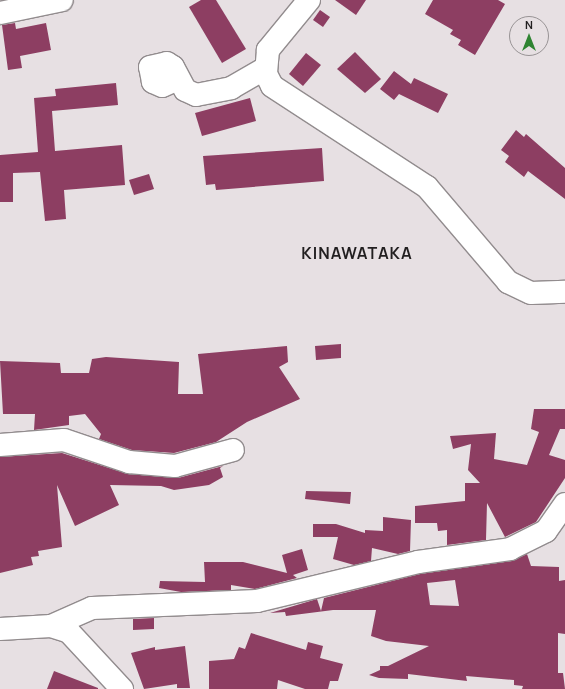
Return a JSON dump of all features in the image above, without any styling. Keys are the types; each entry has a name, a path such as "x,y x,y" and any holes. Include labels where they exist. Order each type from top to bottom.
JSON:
{"street":[{"path":"0,14 62,0"},
{"path":"309,0 268,50 265,68 272,86 287,98 428,187 508,282 531,293 565,292"},
{"path":"178,80 185,90 207,95 231,88 265,68"},
{"path":"0,445 64,440 129,462 175,466 233,450"},
{"path":"0,630 51,626 92,608 257,602 418,562 510,549 546,531 565,504"},
{"path":"51,626 75,636 122,689"}],"building":[{"path":"201,0 216,0 246,49 222,63 189,7"},
{"path":"335,0 366,0 356,15"},
{"path":"433,0 498,0 505,4 475,55 458,45 461,40 450,34 453,30 425,14"},
{"path":"320,10 330,17 323,27 313,20"},
{"path":"15,23 16,29 46,23 51,50 20,56 22,68 8,70 2,25"},
{"path":"355,52 381,79 365,93 337,69"},
{"path":"306,53 321,65 303,86 289,74"},
{"path":"394,71 411,84 414,78 448,94 438,113 399,94 394,100 380,89"},
{"path":"116,83 118,105 52,111 55,151 122,145 125,185 64,190 66,219 45,221 40,172 13,173 13,202 0,202 0,155 38,152 34,98 56,96 55,89"},
{"path":"250,98 256,121 202,136 195,113"},
{"path":"516,130 524,137 526,134 565,168 565,199 528,171 524,177 505,162 509,156 501,150"},
{"path":"322,148 324,181 216,190 215,184 206,185 203,156"},
{"path":"149,174 154,189 134,195 129,180"},
{"path":"341,344 341,358 316,360 315,346"},
{"path":"287,346 288,362 279,367 300,399 247,422 216,442 174,453 132,450 99,439 101,434 85,414 69,416 69,425 34,430 35,414 3,414 0,361 60,363 61,373 89,373 92,359 106,357 179,362 178,394 203,394 198,354"},
{"path":"534,409 565,409 565,429 560,429 549,455 565,460 565,478 536,522 505,537 487,503 486,540 447,545 447,530 438,531 437,523 415,523 415,506 465,501 465,483 480,483 468,470 471,444 453,449 450,436 496,433 494,459 527,465 539,432 531,429"},
{"path":"62,453 128,474 178,478 223,466 220,468 223,477 209,485 174,490 161,486 110,485 119,505 75,526 57,485 62,547 38,551 39,556 31,557 33,565 0,573 0,457"},
{"path":"306,491 351,492 350,504 305,499"},
{"path":"383,517 411,520 410,551 398,554 372,548 371,561 354,565 333,559 338,537 313,537 313,524 336,524 365,533 365,530 383,531"},
{"path":"302,549 308,570 293,575 297,578 255,589 231,585 231,590 181,592 159,588 160,581 205,582 204,562 243,562 287,573 282,555"},
{"path":"527,554 531,566 559,567 559,581 565,580 565,634 558,633 558,673 563,673 565,689 522,689 523,686 514,685 514,680 466,676 467,681 408,674 408,679 379,678 369,675 380,670 380,666 388,666 429,646 386,641 371,636 376,610 333,610 286,616 285,612 270,613 317,599 321,611 324,598 420,574 512,561","holes":["455,580 459,606 430,605 427,583"]},
{"path":"154,618 154,629 133,630 133,619"},
{"path":"251,633 306,650 308,642 323,646 320,658 343,664 338,681 330,681 328,689 305,689 278,680 277,689 209,689 209,661 234,659 239,647 245,649"},
{"path":"185,646 190,688 177,688 177,684 144,689 131,653 155,647 155,650"},
{"path":"54,671 98,688 98,689 47,689"}],"district":[{"name":"KINAWATAKA","path":"357,253"}]}
